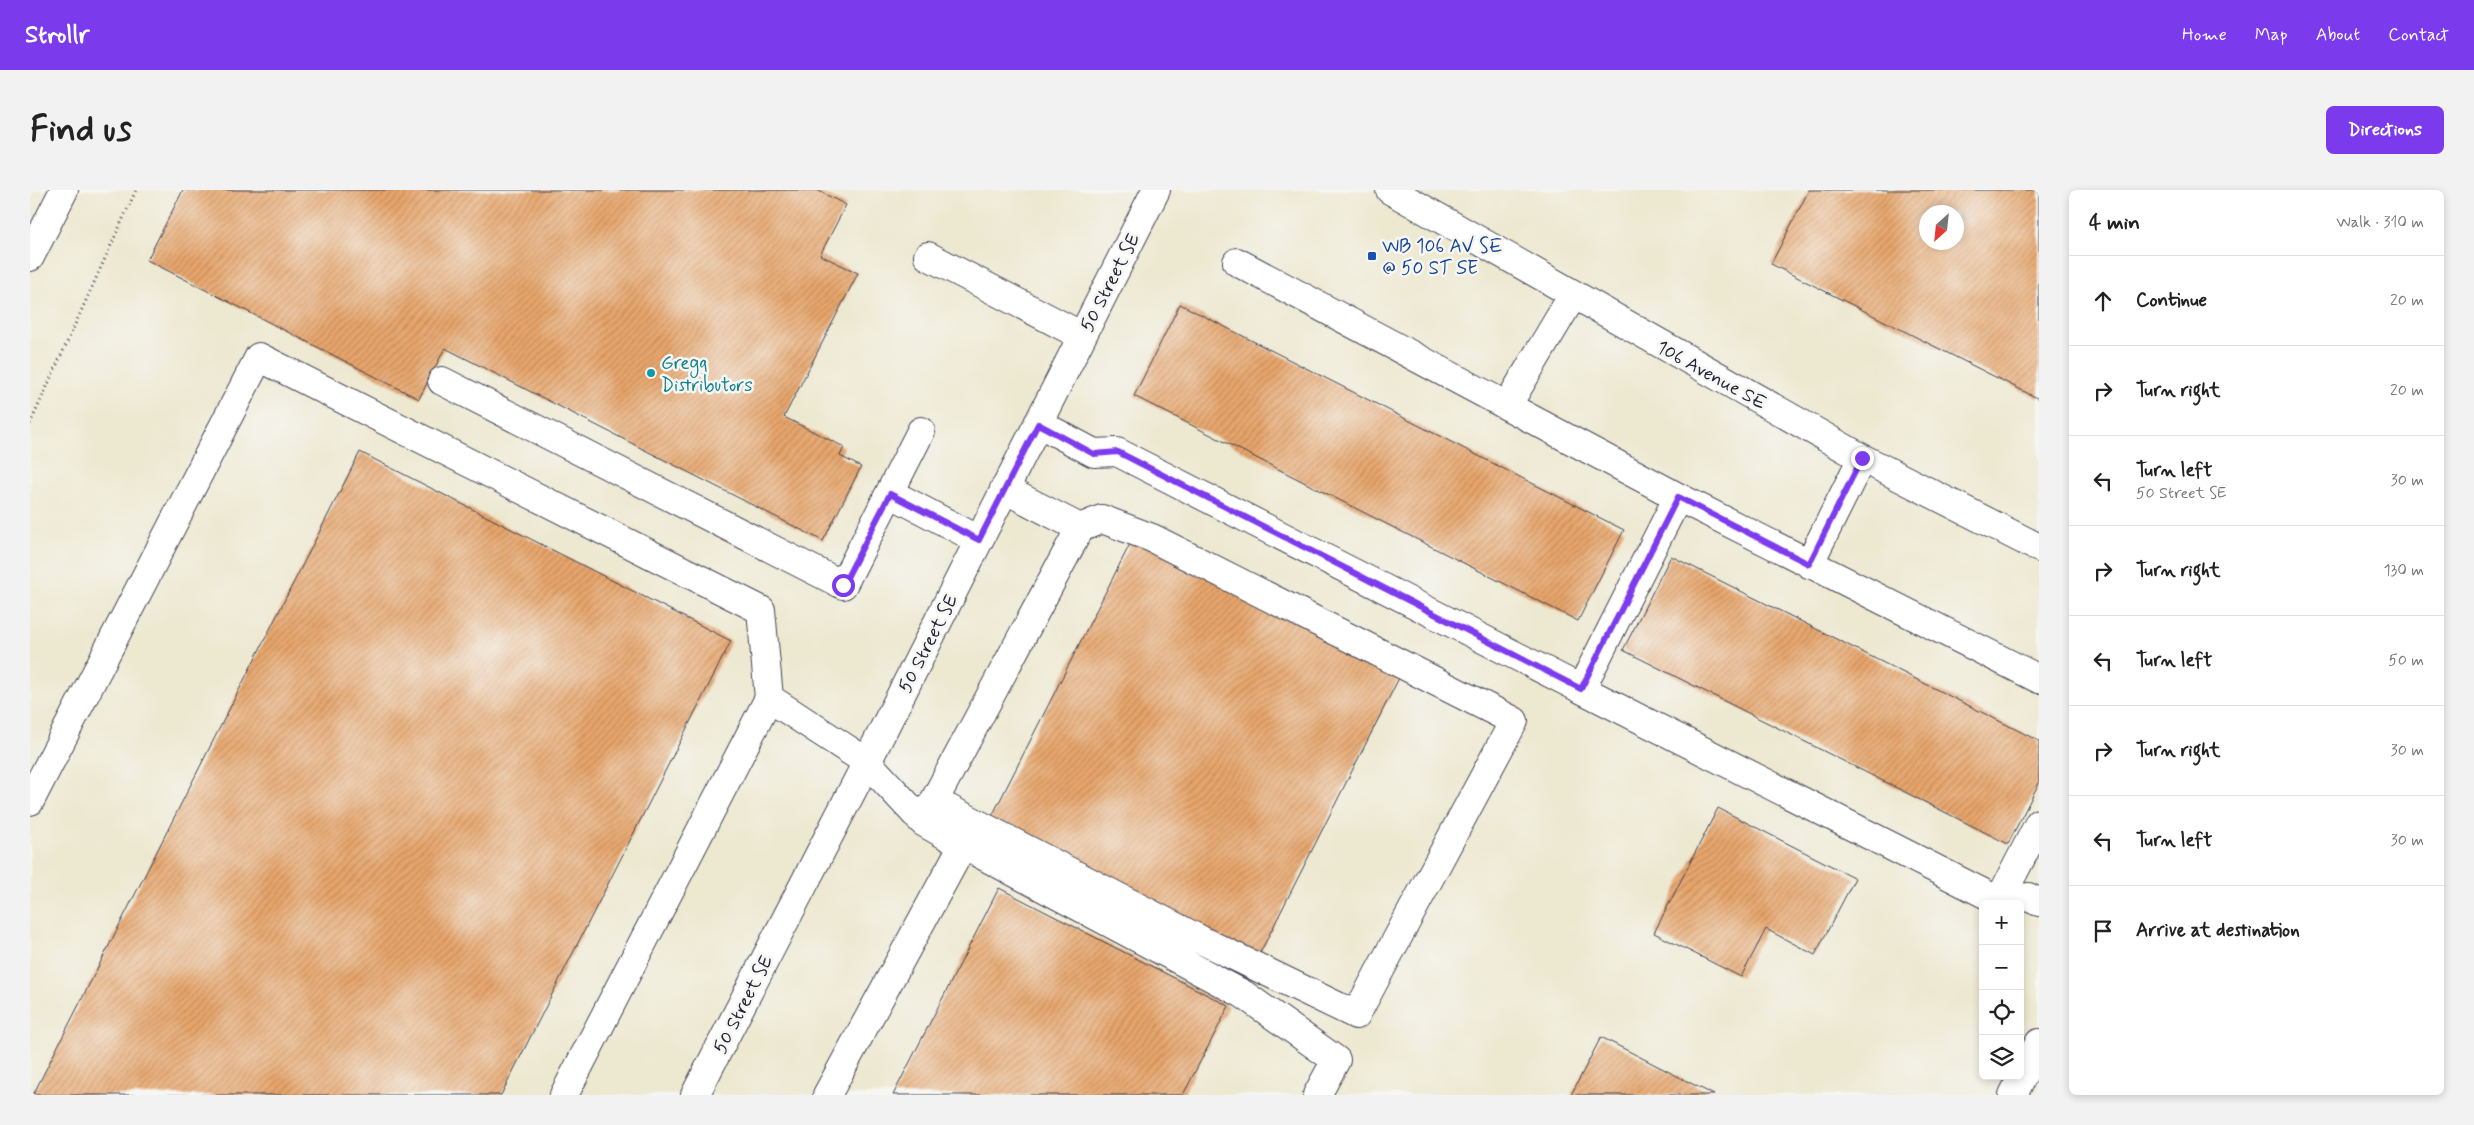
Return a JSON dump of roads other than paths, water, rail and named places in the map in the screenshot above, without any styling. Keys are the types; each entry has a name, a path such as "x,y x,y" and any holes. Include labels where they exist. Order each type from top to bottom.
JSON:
{"street":[{"path":"30,257 64,190"},
{"name":"50 Street SE","path":"695,1095 867,762 1156,190"},
{"name":"106 Avenue SE","path":"1390,190 1862,458 2039,548"},
{"path":"928,256 1082,336"},
{"path":"1237,262 1678,497 2039,679"},
{"path":"1507,406 1573,295"},
{"path":"30,801 259,358 760,610 769,698 564,1095"},
{"path":"442,381 843,585 921,431"},
{"path":"1038,424 1094,454 1118,452 1997,900"},
{"path":"1809,564 1862,458"},
{"path":"1004,489 1080,528"},
{"path":"890,494 979,540"},
{"path":"1581,689 1678,497"},
{"path":"1102,519 1152,538 1514,721 1356,1015 929,811 1080,528 1102,519"},
{"path":"769,698 867,762 929,811 963,845 1243,994 1336,1060 1317,1095"},
{"path":"2000,900 2039,824"},
{"path":"827,1095 963,845"},
{"path":"2006,900 2028,897 2039,902"},
{"path":"2013,1095 2039,1043"}],"place":[{"name":"WB 106 AV SE @ 50 ST SE","path":"1372,256"},
{"name":"Gregg Distributors","path":"651,373"}]}
